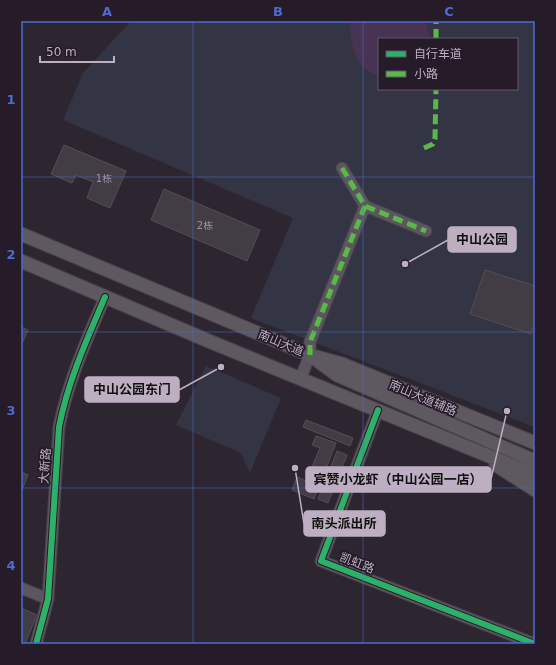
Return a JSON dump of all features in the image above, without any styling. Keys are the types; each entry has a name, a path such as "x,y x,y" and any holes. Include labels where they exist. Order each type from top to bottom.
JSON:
{"main road":[{"name":"南山大道","path":"21,234 310,355 338,375 532,460"},
{"name":"南山大道","path":"21,261 530,473"},
{"name":"南山大道辅路","path":"310,355 342,364 535,444"},
{"path":"476,435 471,448 535,490"}],"street":[{"path":"342,168 365,206 426,231"},
{"path":"300,377 310,355 310,342 365,206"},
{"name":"大新路","path":"36,644 48,599 59,427 68,387 105,297"},
{"name":"凯虹路","path":"378,410 321,561 535,644"},
{"path":"21,588 48,599"}],"shaded area":[{"path":"131,21 535,21 535,427 251,318 293,218 63,120 83,73"},
{"path":"349,21 426,21 430,38 378,38 378,76 364,67 359,61 355,54"},
{"path":"206,366 281,398 250,473 241,453 176,425"}],"building":[{"path":"64,145 126,171 110,208 87,198 93,182 76,175 72,183 51,174"},
{"path":"164,189 260,230 247,261 151,220"},
{"path":"485,270 535,286 535,321 531,334 470,314"},
{"path":"21,327 28,330 21,346"},
{"path":"306,420 353,438 350,446 303,427"},
{"path":"316,436 336,443 314,499 292,490 297,477 306,481 320,448 312,445"},
{"path":"337,451 347,455 328,503 318,499"},
{"path":"21,472 28,475 21,492"},
{"path":"21,608 37,615 25,644 21,644"}],"marked path":[{"path":"436,21 436,38"},
{"path":"424,148 433,144 435,139 436,90"},
{"path":"342,168 365,206 426,231"},
{"path":"310,355 310,342 365,206"}],"cycle path":[{"path":"36,644 48,599 59,427 67,393 85,344 105,297"},
{"path":"378,410 321,561 535,644"}],"place":[{"name":"中山公园","path":"405,264"},
{"name":"中山公园东门","path":"221,367"},
{"name":"宾赞小龙虾（中山公园一店）","path":"507,411"},
{"name":"南头派出所","path":"295,468"}]}
